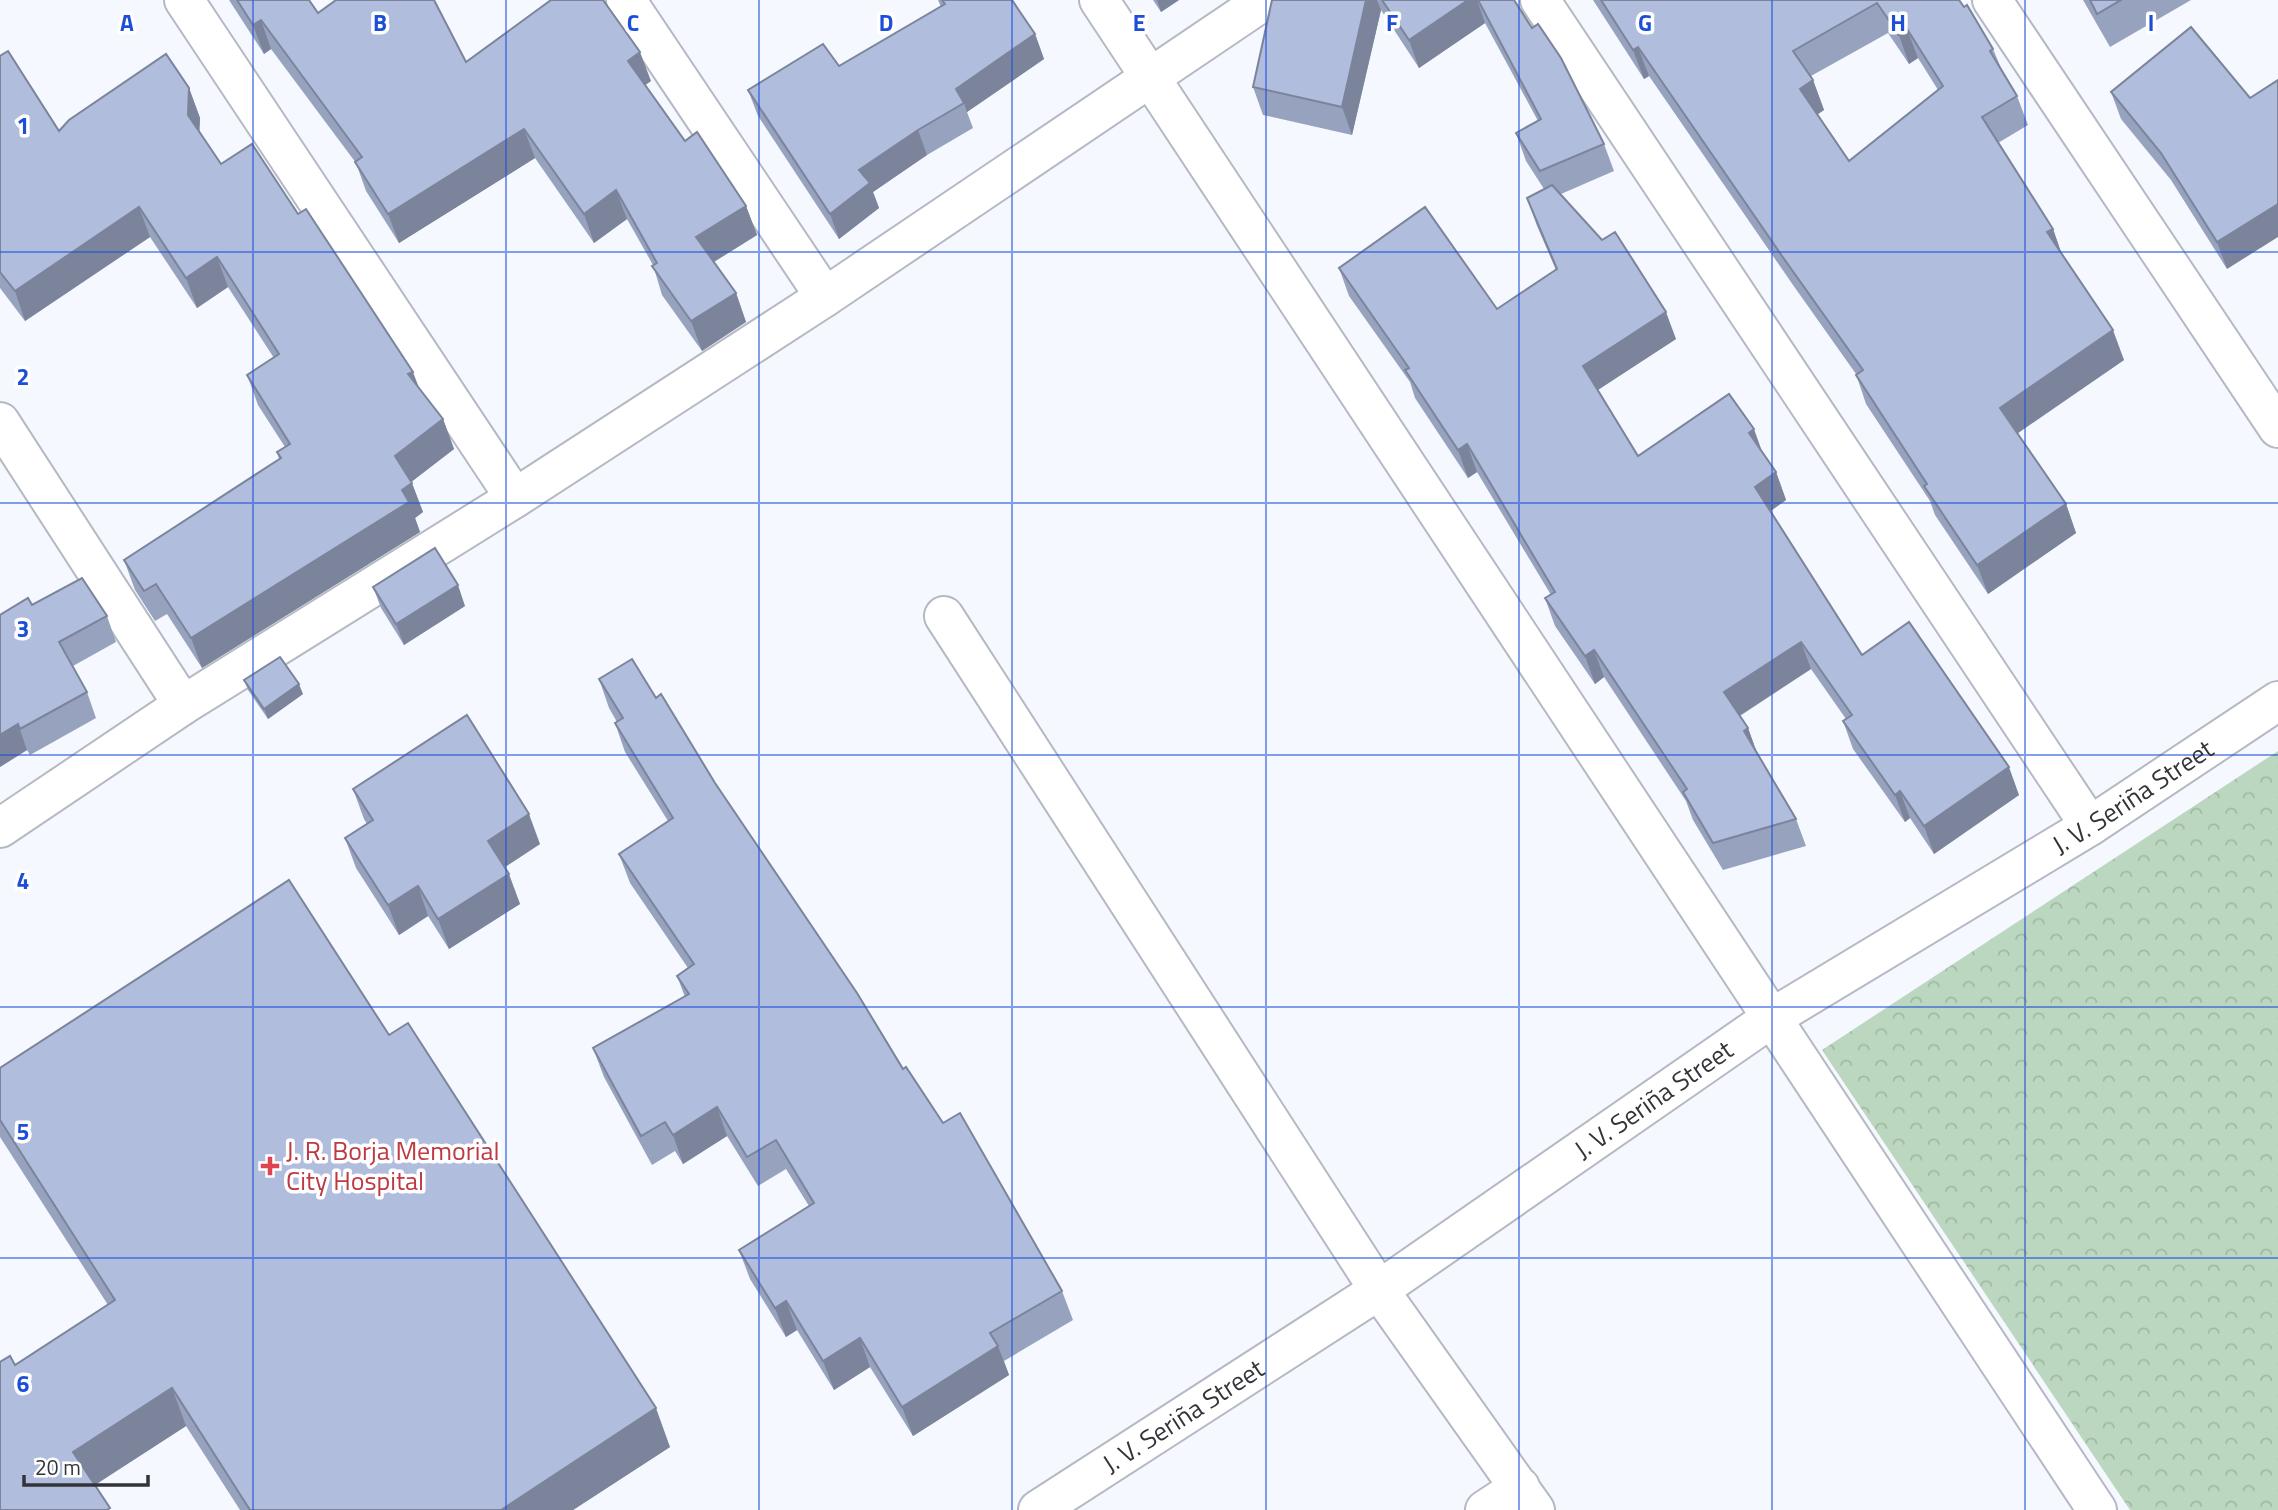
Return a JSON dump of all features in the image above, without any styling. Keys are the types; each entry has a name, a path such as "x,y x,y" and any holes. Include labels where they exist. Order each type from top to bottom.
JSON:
{"street":[{"path":"184,0 515,498"},
{"path":"626,0 825,297"},
{"path":"1099,0 2097,1510"},
{"path":"0,828 183,705 515,498 825,297 1265,0"},
{"path":"1540,0 2090,826"},
{"path":"1992,0 2278,428"},
{"path":"0,422 183,705"},
{"path":"944,616 1379,1290 1527,1498 1485,1510"},
{"name":"J. V. Seriña Street","path":"1038,1510 1379,1290 1770,1018 2090,826 2278,701"}],"green space":[{"path":"2278,751 2278,1510 2130,1510 1822,1050"}],"building":[{"path":"237,0 309,0 318,13 336,0 434,0 466,62 551,0 603,0 640,52 628,61 685,141 697,132 746,206 696,237 736,293 691,321 652,266 657,263 616,190 584,214 524,129 388,214 355,162 362,157 261,20 253,25"},
{"path":"942,0 1012,0 1035,34 956,89 964,103 859,170 870,183 830,214 748,90 823,44 839,66 945,4"},
{"path":"1272,0 1366,0 1342,107 1253,87"},
{"path":"1382,0 1468,0 1409,40"},
{"path":"1478,0 1514,0 1532,28 1538,24 1561,58 1604,144 1540,171 1516,133 1541,119"},
{"path":"1601,0 1959,0 1964,7 1967,5 2017,96 1982,117 2053,229 2047,232 2113,330 2000,408 2066,504 1977,565 1924,486 1927,484 1856,375 1863,370 1638,47 1633,50","holes":["1877,3 1899,35 1907,29 1943,86 1849,161 1800,89 1813,80 1793,51"]},
{"path":"2090,0 2121,0 2097,14"},
{"path":"2191,27 2250,98 2278,80 2278,204 2217,242 2161,153 2111,92"},
{"path":"8,51 59,131 69,120 166,54 189,88 188,115 221,164 252,144 298,214 306,209 413,372 408,374 443,419 395,456 412,483 402,490 409,502 191,638 156,584 144,591 124,560 281,458 277,452 290,444 247,375 279,354 217,257 186,278 139,207 15,291 0,272 0,56"},
{"path":"1552,185 1602,240 1615,232 1666,312 1583,366 1638,456 1729,394 1754,429 1749,433 1776,472 1755,487 1862,655 1909,622 2009,767 1924,826 1900,791 1895,795 1843,721 1852,715 1801,642 1724,692 1748,728 1744,731 1796,819 1713,843 1683,792 1687,789 1594,650 1585,656 1545,598 1555,592 1467,444 1458,450 1405,370 1409,368 1339,268 1425,207 1497,309 1557,269 1527,198"},
{"path":"435,548 458,585 396,624 373,587"},
{"path":"82,578 107,616 59,642 87,692 20,729 18,724 0,735 0,615 28,598 32,605"},
{"path":"280,657 299,684 264,709 244,680"},
{"path":"632,659 656,698 661,694 715,783 857,993 903,1069 906,1067 943,1123 960,1113 1062,1291 990,1333 998,1346 902,1407 860,1338 823,1361 786,1301 775,1308 739,1250 814,1203 776,1140 747,1157 717,1107 673,1135 665,1122 641,1136 593,1048 689,994 677,976 694,964 619,854 673,818 615,723 623,718 599,679"},
{"path":"467,715 529,814 488,841 509,874 438,919 418,886 388,905 345,838 373,820 353,789"},
{"name":"J. R. Borja Memorial City Hospital","path":"289,880 389,1035 408,1023 656,1408 501,1510 250,1510 172,1388 73,1452 110,1508 0,1510 0,1362 10,1356 15,1365 115,1300 0,1120 0,1068"}],"place":[{"name":"J. R. Borja Memorial City Hospital","path":"270,1166"}]}
